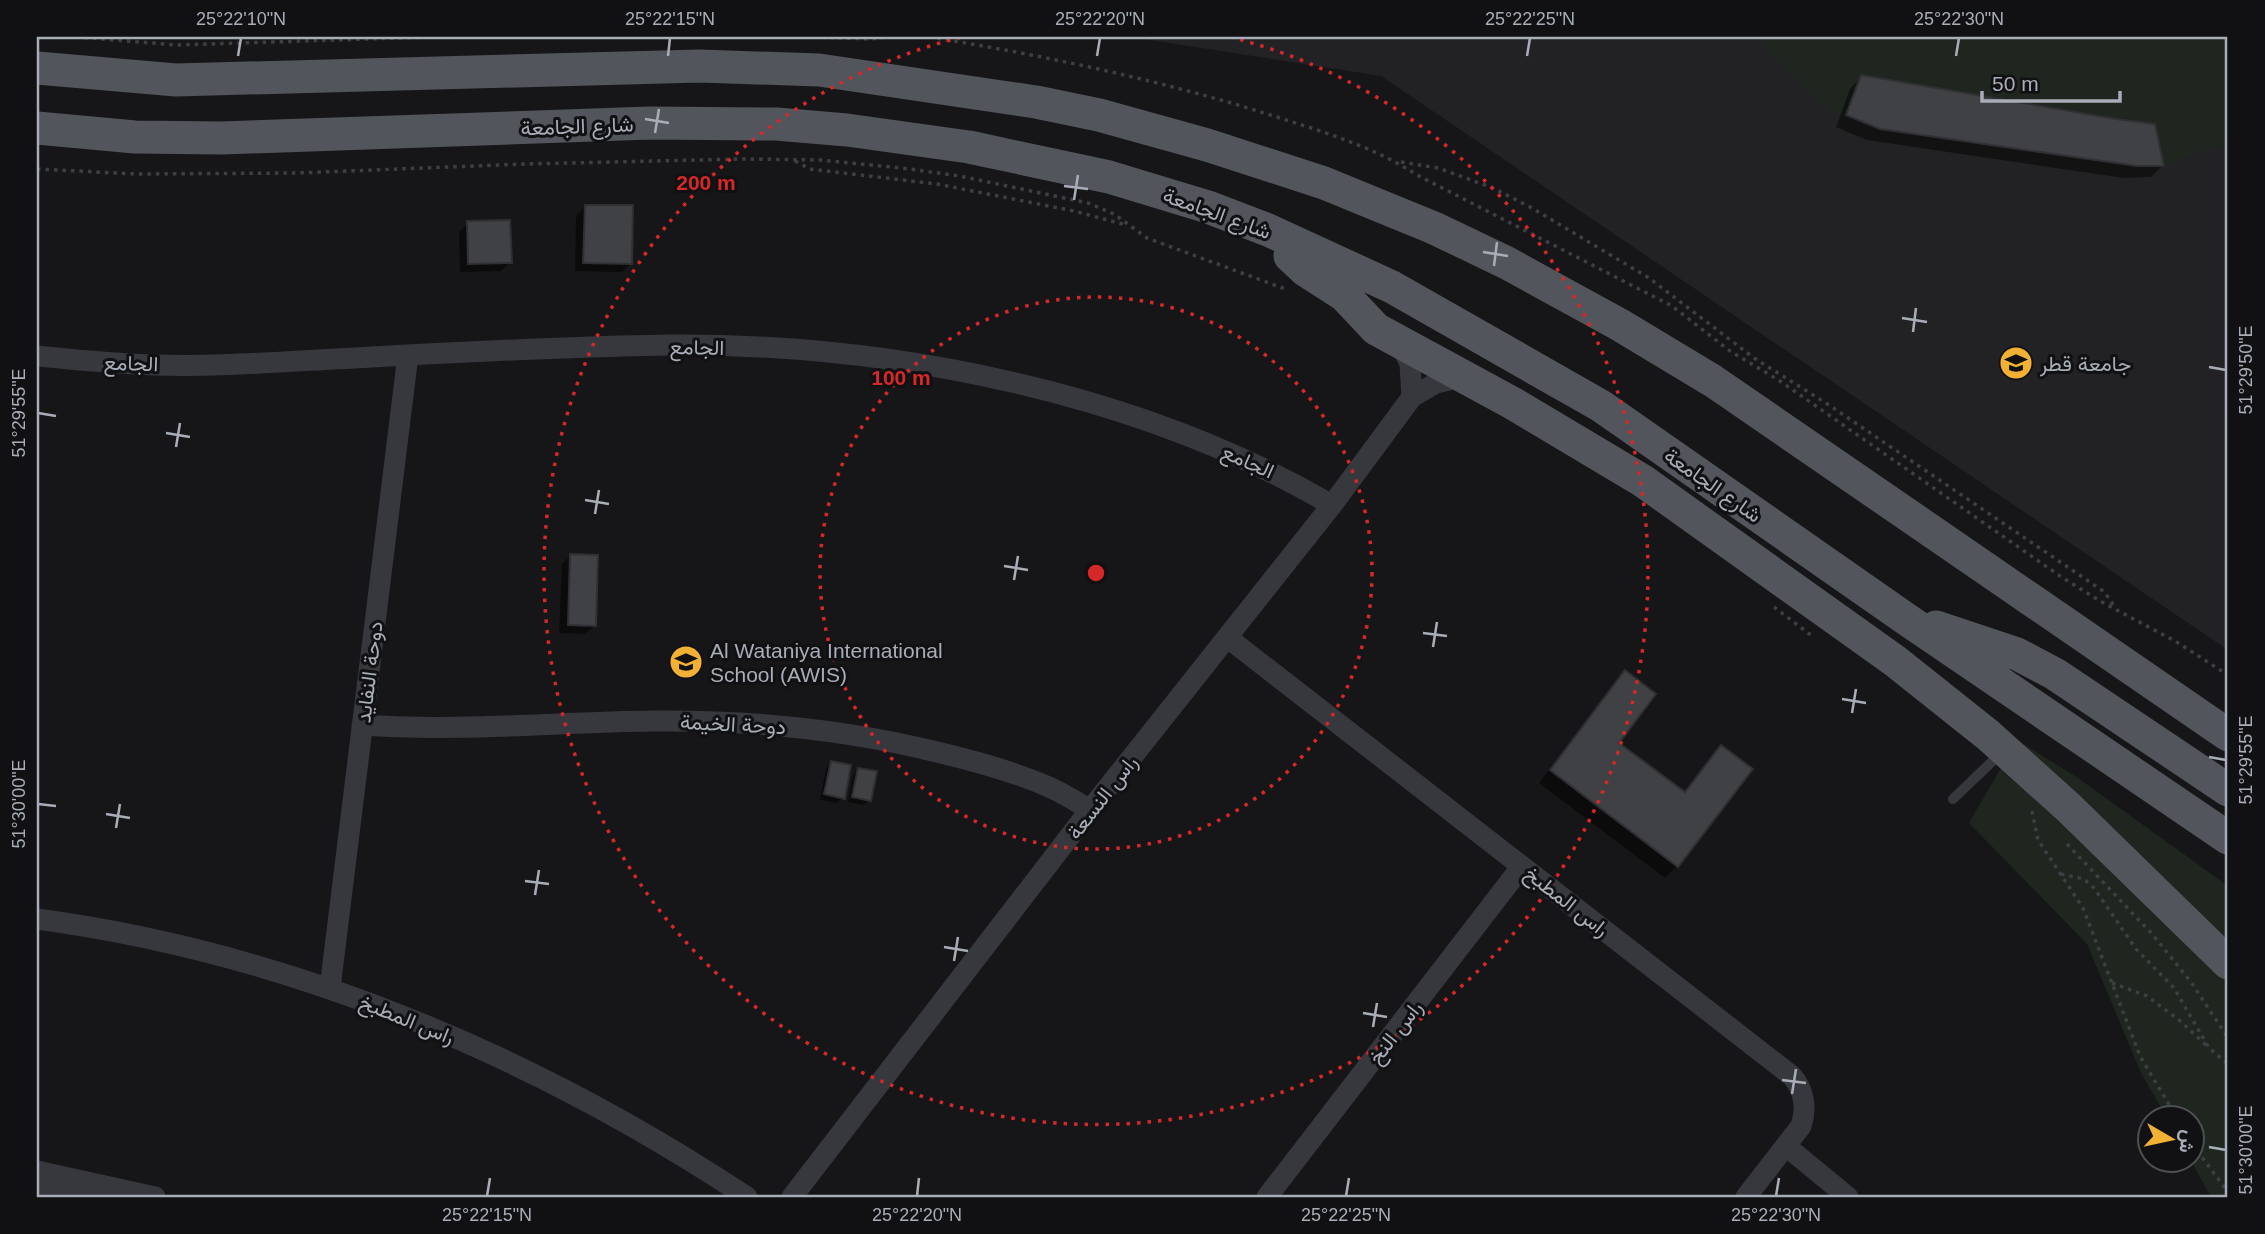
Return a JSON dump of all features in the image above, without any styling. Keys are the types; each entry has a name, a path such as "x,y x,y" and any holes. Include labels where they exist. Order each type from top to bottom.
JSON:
{"main road":[{"path":"37,68 176,80 688,66 819,70 1049,104 1208,145 1324,183 1434,228 1507,263 1620,325 1713,382 2228,736"},
{"name":"شارع الجامعة","path":"37,128 135,137 209,138 650,123 776,124 969,146 1109,177 1197,204 1268,230 1392,287 1601,406 1909,621 2228,838"},
{"path":"1268,230 1289,256 1305,270 1344,295 1368,323 1643,481 1895,661 2004,750 2069,808 2228,963"},
{"path":"1470,381 1601,406"},
{"path":"1909,621 1988,642 2055,674 2228,790"}],"street":[{"path":"1401,344 1410,364 1412,397"},
{"name":"الجامع","path":"37,356 102,363 160,365 671,345 799,350 887,359 1043,390 1121,411 1238,455 1284,477 1332,505"},
{"name":"دوحة النفايد","path":"330,988 408,355"},
{"name":"راس النسعة","path":"792,1197 1090,810 1332,505 1412,397 1436,383 1470,381"},
{"name":"راس المطبخ","path":"1228,638 1792,1076 1799,1084 1803,1096 1804,1116 1801,1126 1746,1197"},
{"name":"دوحة الخيمة","path":"362,725 440,728 651,721 772,724 838,732 922,748 1012,773 1049,787 1090,810"},
{"name":"راس النخ","path":"1267,1197 1522,866"},
{"name":"راس المطبخ","path":"37,919 95,927 177,945 330,988 479,1048 574,1094 747,1197"},
{"path":"1786,1146 1848,1197"},
{"path":"37,1171 155,1197"},
{"path":"37,1186 88,1197"}],"lane":[{"path":"1952,799 2004,750"}],"path":[{"path":"76,37 177,45 431,37 568,37"},
{"path":"813,37 888,37"},
{"path":"929,37 1089,65 1194,91 1325,133 1398,162 1417,175 1672,306 1730,352 1780,381 2060,576 2112,608 2175,641 2228,675"},
{"path":"37,169 137,174 229,174 647,160 793,160 902,168 1008,185 1088,203 1114,214 1147,238 1296,293"},
{"path":"793,160 810,169 937,184 1062,208 1128,226"},
{"path":"1398,162 1438,168 1493,188 1532,208 1649,278 1754,358 1829,405 2103,591 2112,602 2112,608"},
{"path":"1775,575 1769,590 1770,602 1775,610 1818,640"},
{"path":"2041,818 2032,811 2038,840 2083,908 2140,1056 2169,1104"},
{"path":"2059,836 2153,935 2191,982 2228,1038"},
{"path":"2061,874 2084,879 2094,888 2136,949 2174,988 2209,1048"},
{"path":"2112,983 2147,996 2179,1020 2228,1064"},
{"path":"2206,1163 2228,1192"}],"shaded area":[{"name":"جامعة قطر","path":"1131,37 2228,37 2228,650 1381,76"},
{"path":"1758,37 2228,37 2228,141 2164,166 2137,166 1880,129 1831,111 1793,77"},
{"path":"2017,740 2078,778 2228,886 2228,1197 2211,1197 2198,1174 2206,1174 2206,1104 2159,1104 2141,1073 2087,944 1969,823"}],"building":[{"path":"1861,75 2155,124 2164,166 2137,166 1880,129 1846,115"},
{"path":"585,205 633,205 632,264 583,263"},
{"path":"510,220 512,263 468,264 467,221"},
{"path":"570,554 598,555 596,626 568,625"},
{"path":"1625,670 1656,694 1619,743 1685,792 1721,745 1753,769 1678,867 1550,770"},
{"path":"831,761 851,765 845,799 824,794"},
{"path":"858,768 877,771 871,801 852,797"}],"place":[{"name":"جامعة قطر","path":"2016,363"},
{"name":"Al Wataniya International School (AWIS)","path":"686,662"}]}
